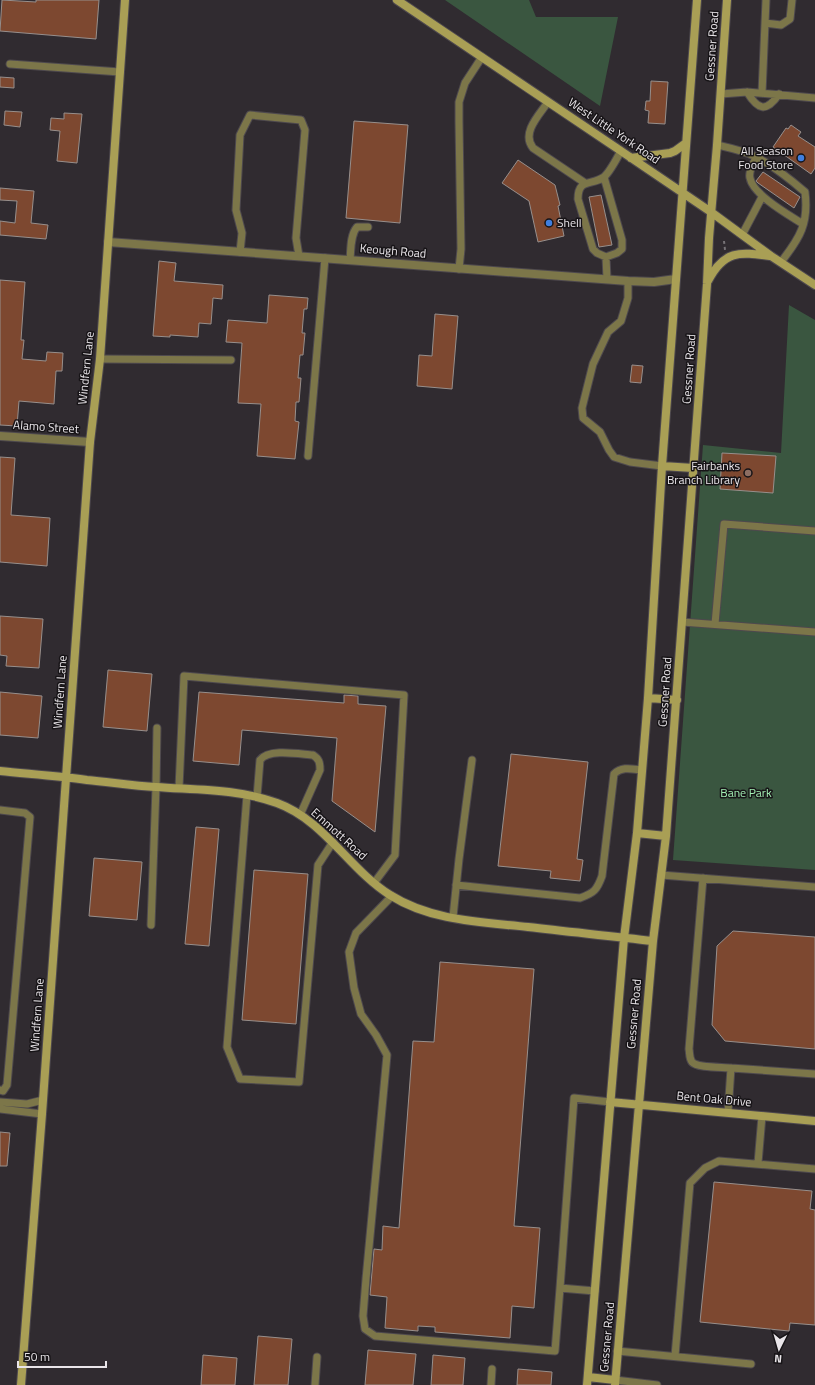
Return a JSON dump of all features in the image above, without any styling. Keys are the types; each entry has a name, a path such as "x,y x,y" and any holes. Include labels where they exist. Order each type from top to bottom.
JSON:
{"main road":[{"name":"Windfern Lane","path":"21,1385 90,442 100,359 125,0"},
{"name":"West Little York Road","path":"397,0 711,212 771,256 815,285"},
{"name":"Gessner Road","path":"588,1381 624,938 637,833 648,698 662,466 697,0"},
{"name":"Gessner Road","path":"615,1383 653,941 666,836 727,0"},
{"path":"631,158 670,153 686,143"},
{"path":"707,284 715,269 728,257 740,253 771,256"},
{"path":"662,466 693,468"},
{"path":"648,698 677,700"},
{"name":"Emmott Road","path":"0,771 257,797 279,803 300,815 333,842 374,883 406,904 422,910 476,921 653,941"},
{"path":"637,833 666,836"},
{"name":"Bent Oak Drive","path":"610,1102 815,1121"},
{"path":"588,1381 615,1383"}],"street":[{"name":"Keough Road","path":"108,242 628,281 654,282 676,279"},
{"name":"Alamo Street","path":"0,436 90,442"}],"lane":[{"path":"762,93 766,0"},
{"path":"765,23 782,25 790,19 792,0"},
{"path":"459,269 462,249 458,122 460,102 465,82 482,57"},
{"path":"10,64 120,72"},
{"path":"721,94 747,92 815,98"},
{"path":"747,92 755,104 760,107 767,107 773,103 779,94"},
{"path":"548,102 529,131 528,139 530,144 585,183"},
{"path":"240,252 242,233 236,210 240,135 250,115 301,120 305,130 296,238 299,256"},
{"path":"717,145 756,157 789,178 805,192 806,205 804,224 795,244 780,262"},
{"path":"604,177 622,240 622,249 617,253 606,257 597,253 593,249 578,199 578,194 581,187 585,183 604,177 621,151"},
{"path":"756,157 750,172 750,178 762,197 804,224"},
{"path":"742,235 762,197"},
{"path":"350,260 354,230 357,227 368,227"},
{"path":"606,257 608,279"},
{"path":"308,456 325,258"},
{"path":"628,281 628,298 621,322 608,332 593,364 582,408 583,418 600,432 614,457 630,462 662,466"},
{"path":"100,359 231,360"},
{"path":"715,624 724,524 815,531"},
{"path":"682,622 815,632"},
{"path":"179,788 184,676 404,695 395,855 374,883"},
{"path":"151,925 157,728"},
{"path":"257,797 260,760 263,756 272,753 313,755 318,758 320,770 300,815"},
{"path":"453,917 472,760"},
{"path":"456,885 580,898 591,894 598,888 602,876 614,774 618,770 624,769 642,770"},
{"path":"247,795 227,1047 240,1080 299,1082 318,865 333,842"},
{"path":"0,810 25,813 30,817 7,1085 4,1091 0,1090"},
{"path":"662,875 815,887"},
{"path":"703,878 690,1049 690,1058 693,1064 699,1066 815,1074"},
{"path":"392,896 356,933 349,952 354,988 361,1014 376,1035 387,1055 366,1279 363,1316 364,1329 374,1336 555,1351 574,1098 610,1102"},
{"path":"728,1112 731,1068"},
{"path":"0,1102 27,1104 43,1100"},
{"path":"0,1109 42,1114"},
{"path":"758,1163 762,1116"},
{"path":"675,1356 690,1183 705,1168 719,1161 758,1163 815,1169"},
{"path":"560,1288 595,1291"},
{"path":"617,1351 751,1364"},
{"path":"315,1385 317,1357"},
{"path":"491,1385 492,1369"},
{"path":"615,1383 657,1385"}],"path":[{"path":"724,242 725,251"}],"green space":[{"path":"445,0 529,0 536,17 618,17 600,106"},
{"name":"Bane Park","path":"789,305 815,320 815,870 673,860 703,445 781,453"}],"building":[{"path":"2,0 36,2 36,0 99,0 96,39 0,31"},
{"path":"0,77 14,78 14,88 0,87"},
{"path":"651,81 668,82 665,124 648,123 649,111 645,110 646,101 650,101"},
{"path":"5,111 22,112 20,127 4,125"},
{"path":"64,113 82,114 77,163 57,161 60,131 50,130 51,118 64,119"},
{"path":"354,121 408,125 400,223 346,218"},
{"name":"All Season Food Store","path":"791,125 801,132 798,136 815,147 815,168 811,174 773,147 786,128 788,129"},
{"path":"518,160 555,185 560,205 558,206 564,236 538,242 529,201 502,183"},
{"path":"763,172 800,197 794,208 756,181"},
{"path":"0,188 34,191 31,223 48,225 46,239 0,235 0,221 15,223 17,201 0,200"},
{"name":"Shell","path":"601,195 612,245 599,247 589,197"},
{"path":"159,261 176,263 174,281 223,285 222,299 213,298 211,324 199,323 198,337 170,335 170,337 153,336"},
{"path":"0,280 25,282 21,340 24,340 22,359 46,361 47,352 63,353 62,371 56,371 54,404 19,401 17,426 0,425"},
{"path":"269,295 308,298 307,309 304,309 302,333 305,333 303,355 300,355 298,378 301,378 299,402 296,402 295,421 299,422 295,459 257,456 261,404 238,403 242,343 226,342 228,320 267,323"},
{"path":"435,314 458,316 452,389 417,386 419,355 432,356"},
{"path":"632,365 643,366 641,383 630,382"},
{"name":"Fairbanks Branch Library","path":"722,453 776,456 773,493 720,489"},
{"path":"0,457 15,458 11,515 50,518 47,566 0,562"},
{"path":"0,616 43,619 39,668 6,666 7,656 0,655"},
{"path":"108,670 152,674 147,731 103,727"},
{"path":"0,692 42,696 38,738 0,735"},
{"path":"199,692 344,703 344,695 358,696 358,704 386,706 375,832 332,801 337,738 242,730 239,765 193,761"},
{"path":"511,754 588,762 577,859 583,860 580,881 550,878 551,871 498,866"},
{"path":"196,827 219,829 209,946 185,944"},
{"path":"94,858 142,862 137,920 89,916"},
{"path":"254,870 308,874 296,1024 242,1020"},
{"path":"733,931 815,937 815,1049 725,1041 712,1025 717,946"},
{"path":"440,962 534,969 514,1226 540,1228 534,1308 512,1306 510,1338 435,1332 435,1327 418,1326 418,1331 385,1328 387,1297 370,1295 374,1249 382,1250 383,1226 399,1228 413,1041 434,1042"},
{"path":"0,1132 10,1133 7,1166 0,1166"},
{"path":"714,1182 812,1191 810,1209 815,1210 815,1325 790,1323 789,1331 700,1322"},
{"path":"258,1336 292,1339 288,1385 254,1385"},
{"path":"368,1350 416,1354 413,1385 365,1385"},
{"path":"203,1355 237,1358 235,1385 201,1385"},
{"path":"433,1355 465,1358 463,1385 431,1385"},
{"path":"518,1369 552,1372 551,1385 517,1385"}],"place":[{"name":"All Season Food Store","path":"801,158"},
{"name":"Shell","path":"549,223"},
{"name":"Fairbanks Branch Library","path":"748,473"}]}
